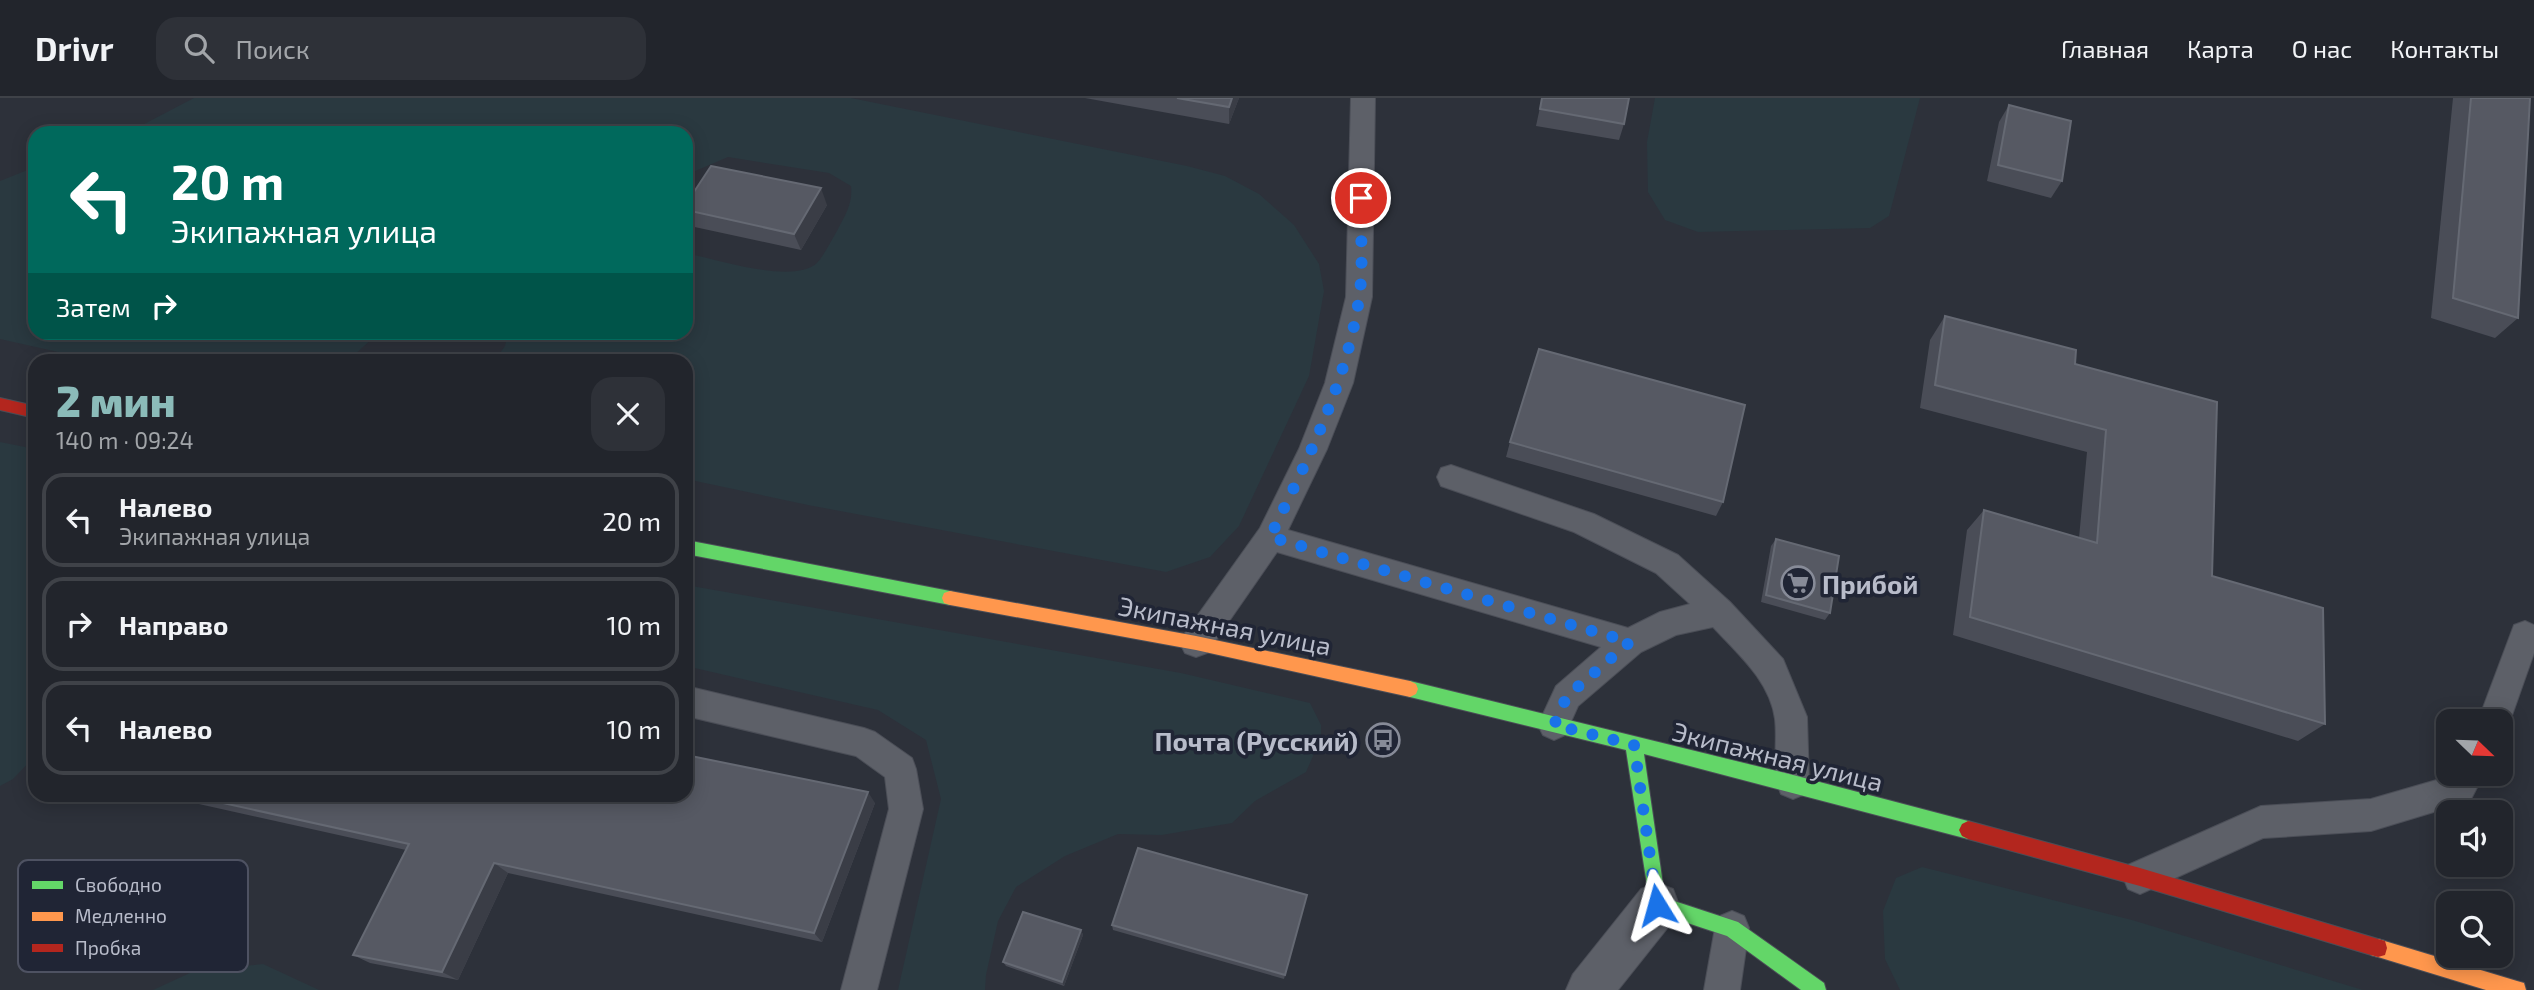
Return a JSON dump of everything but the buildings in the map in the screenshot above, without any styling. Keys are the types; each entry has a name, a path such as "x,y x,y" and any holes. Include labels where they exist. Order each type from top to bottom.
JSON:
{"main road":[{"path":"0,404 28,410"},
{"name":"Экипажная улица","path":"693,548 1196,643 1379,681 1793,783 2140,877 2498,982 2517,990"},
{"path":"1634,745 1657,905 1732,928 1817,990"}],"street":[{"path":"1589,990 1657,905"}],"lane":[{"path":"1196,643 1270,537 1313,449 1339,383 1359,297 1363,98"},
{"path":"1451,477 1584,523 1667,564 1719,612 1772,669 1791,717 1793,783"},
{"path":"1270,537 1630,642"},
{"path":"1554,725 1567,696 1630,642 1671,622 1719,612"},
{"path":"2498,709 2525,635"},
{"path":"693,703 864,743 900,769 906,809 859,990"},
{"path":"2140,877 2261,822 2371,815 2458,790 2460,786"},
{"path":"1722,990 1732,928"}],"shaded area":[{"path":"194,98 851,98 1225,176 1259,194 1294,225 1319,264 1324,291 1309,376 1239,526 1210,557 1166,572 808,505 693,480 693,354 499,354 506,340 693,340 693,255 773,271 791,272 817,263 850,204 851,186 829,173 728,157 693,172 693,126 140,126"},
{"path":"1655,98 1920,98 1889,216 1870,228 1698,232 1665,220 1648,192 1647,142"},
{"path":"28,170 28,340 370,340 355,354 67,354 0,339 0,181"},
{"path":"0,442 28,448 28,763 13,779 0,786"},
{"path":"693,586 1181,673 1310,703 1321,725 1321,738 1306,772 1255,801 1232,823 1162,835 1118,834 1065,856 1016,887 998,921 985,990 898,990 941,799 926,740 878,710 693,668"},
{"path":"1922,867 2132,920 2363,990 1900,990 1885,959 1883,911 1896,878"},
{"path":"263,964 319,990 153,990 192,972 248,972 248,966"}],"traffic: fast":[{"path":"693,548 950,598"},
{"path":"1410,689 1793,783 1968,830"},
{"path":"1634,745 1657,905 1732,928 1817,990"}],"traffic: slow":[{"path":"950,598 1196,643 1410,689"},
{"path":"2378,948 2517,990"}],"traffic: jam":[{"path":"0,404 28,410"},
{"path":"1968,830 2140,877 2378,948"}],"place":[{"name":"Прибой","path":"1798,583"},
{"name":"Почта (Русский)","path":"1383,740"}],"route":[{"path":"1361,198 1359,297 1339,383 1313,449 1270,537 1630,642 1567,696 1554,725 1634,745 1657,905"}]}
